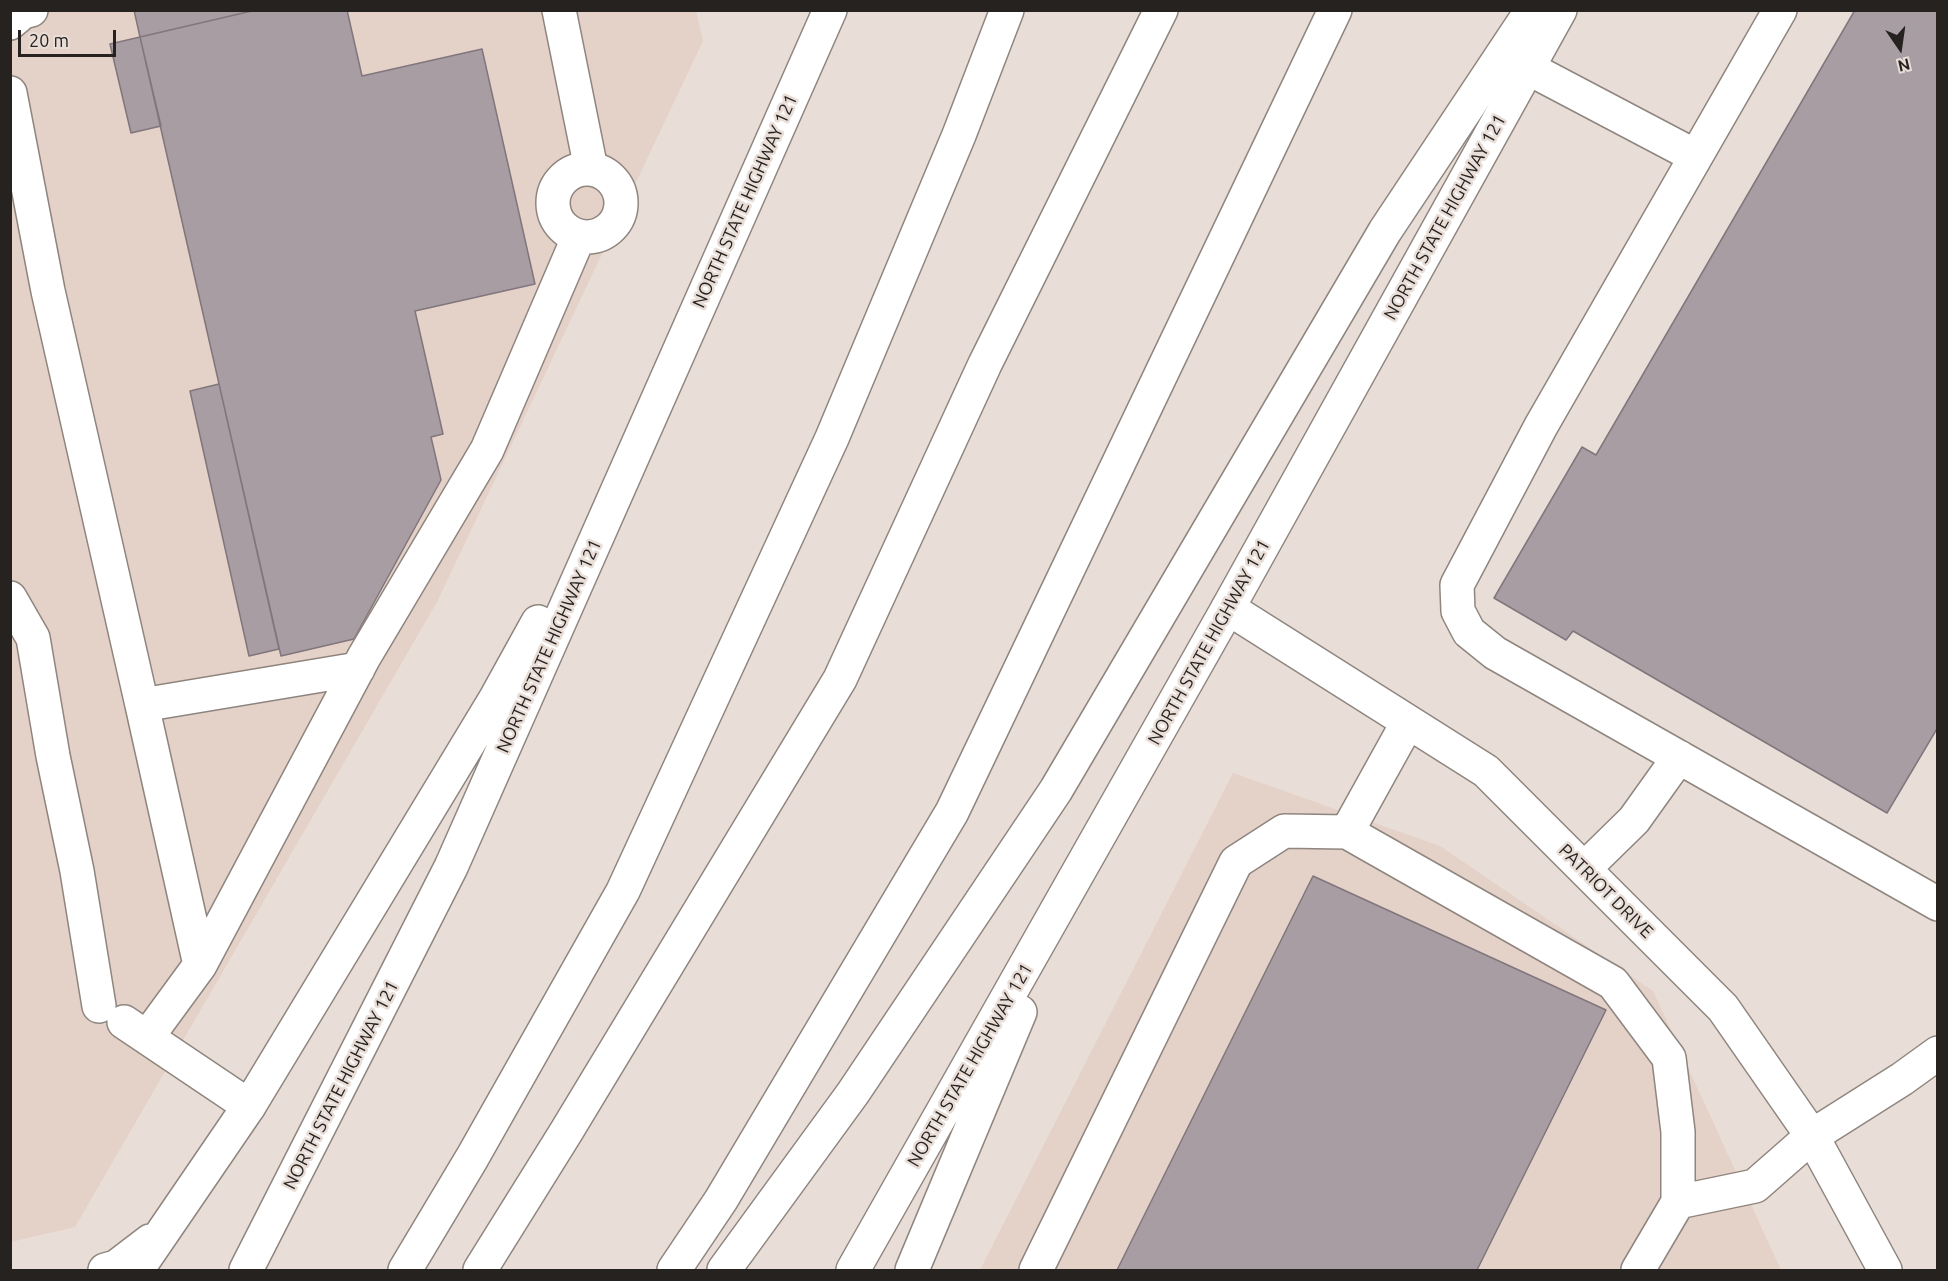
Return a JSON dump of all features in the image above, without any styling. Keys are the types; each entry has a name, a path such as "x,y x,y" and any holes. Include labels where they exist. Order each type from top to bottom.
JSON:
{"main road":[{"path":"559,10 591,169"},
{"name":"NORTH STATE HIGHWAY 121","path":"246,1270 451,867 830,10"},
{"path":"405,1270 472,1158 624,891 832,438 959,135 1007,10"},
{"path":"480,1270 579,1112 840,679 985,364 1161,10"},
{"path":"674,1270 721,1200 952,812 1335,10"},
{"path":"724,1270 853,1094 1056,790 1385,231 1532,10"},
{"name":"NORTH STATE HIGHWAY 121","path":"853,1270 1228,608 1560,10"},
{"path":"1780,10 1541,426 1457,585 1458,611 1469,632 1495,653 1938,904"},
{"path":"1528,68 1695,156"},
{"path":"10,93 48,291 200,965"},
{"path":"591,169 606,175 615,183 620,194 621,205 612,227 602,234 591,237 579,236 567,231 558,221 553,197 558,185 567,176 578,170 591,169"},
{"path":"124,1021 200,965 358,669 487,450 579,236"},
{"path":"137,1270 168,1228 249,1106 496,698 642,434"},
{"path":"10,598 33,638 53,756 77,871 124,1021 249,1106"},
{"name":"PATRIOT DRIVE","path":"1228,608 1486,771 1723,1008 1812,1136 1885,1270"},
{"path":"142,705 358,669"},
{"path":"1347,832 1408,722"},
{"path":"1584,869 1634,820 1679,757"},
{"path":"1036,1270 1236,861 1284,831 1347,832 1613,983 1669,1058 1678,1132 1678,1202 1638,1270"},
{"path":"912,1270 1078,874"},
{"path":"1678,1202 1755,1186 1812,1136 1902,1079 1938,1053"},
{"path":"105,1270 116,1267 168,1228"}],"shaded area":[{"path":"696,10 703,41 437,602 75,1227 11,1242 10,11"},
{"path":"1233,773 1440,846 1653,991 1781,1270 980,1270"}],"building":[{"path":"134,10 256,10 140,37"},
{"path":"256,10 347,10 362,76 482,49 535,284 415,311 443,434 431,437 441,480 354,639 281,656 140,37"},
{"path":"1855,10 1938,10 1938,727 1887,813 1573,631 1566,640 1494,598 1582,447 1596,455"},
{"path":"140,37 161,126 131,133 110,44"},
{"path":"219,384 279,649 249,656 190,391"},
{"path":"1313,876 1606,1010 1477,1270 1117,1270"}]}
